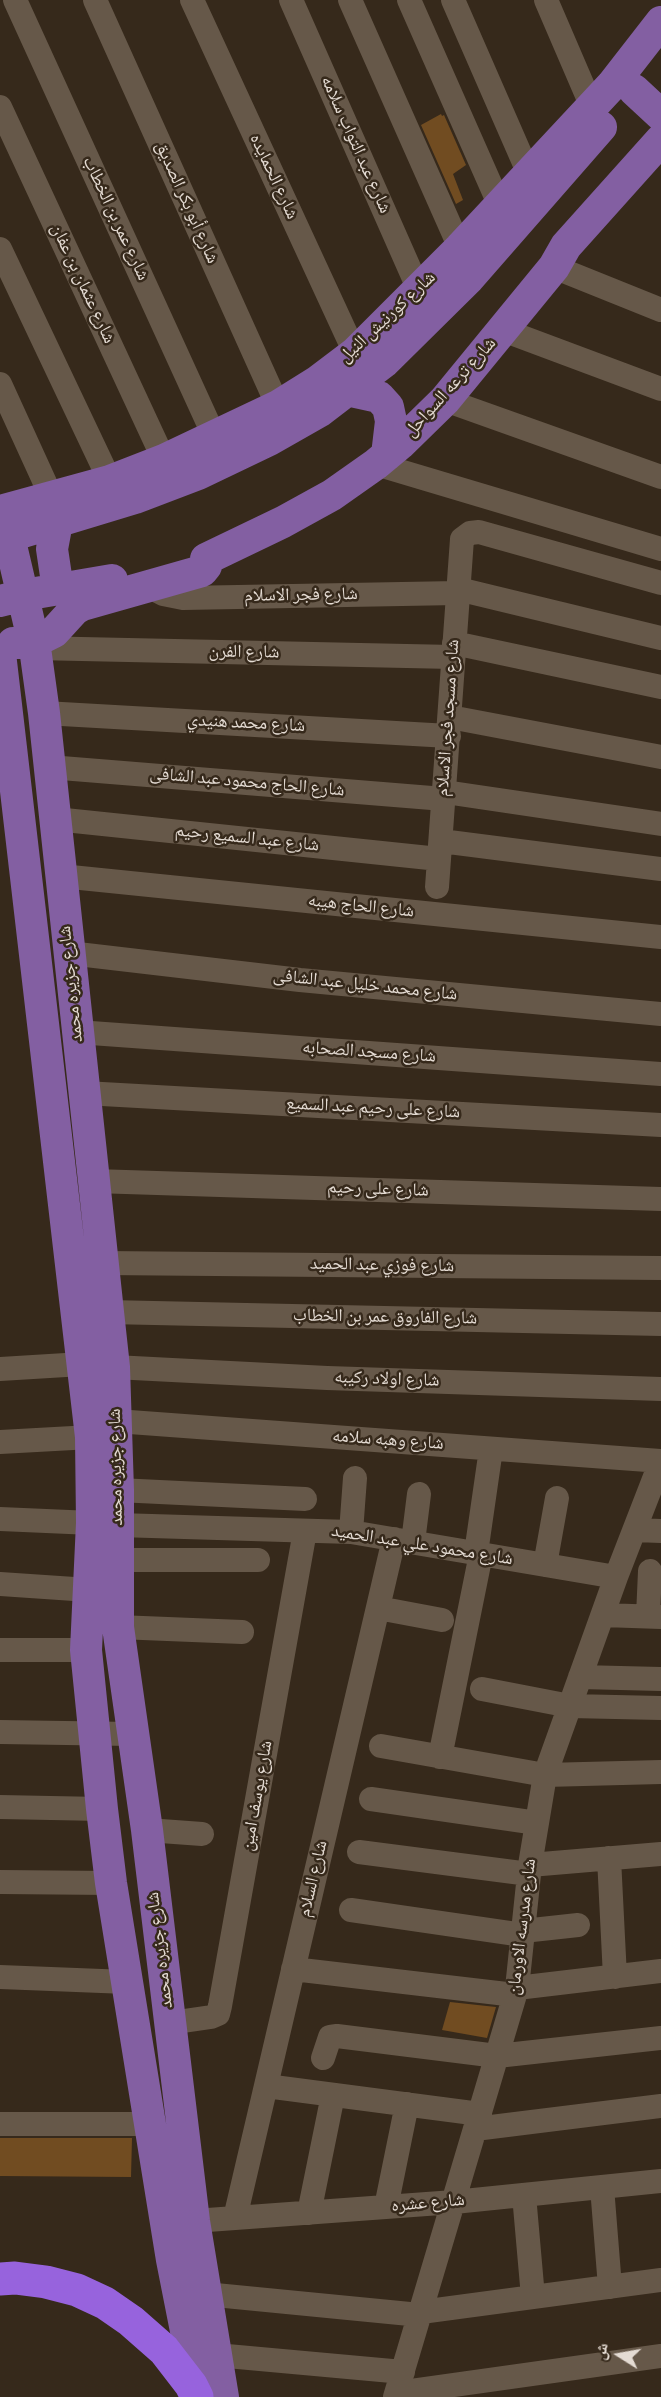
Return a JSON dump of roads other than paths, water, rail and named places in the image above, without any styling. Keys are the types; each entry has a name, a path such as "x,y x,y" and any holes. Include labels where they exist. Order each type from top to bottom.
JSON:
{"highway":[{"path":"0,2279 15,2278 46,2282 77,2290 105,2304 131,2321 164,2350 198,2397"}],"main road":[{"name":"شارع كورنيش النيل","path":"3,529 55,510 110,481 215,438 278,406 355,353 460,248 592,107 661,22"},
{"name":"شارع كورنيش النيل","path":"55,510 135,498 198,474 269,440 320,411 384,362 469,278 634,90 661,56"},
{"path":"634,90 661,115"},
{"name":"شارع ترعه السواحل","path":"206,559 283,522 332,495 381,460 445,399 555,267 566,246 661,140"},
{"name":"شارع ترعه السواحل","path":"555,267 575,257 661,173"},
{"path":"347,390 379,397 388,407 391,421 381,460"},
{"path":"55,510 52,549 60,589"},
{"name":"شارع جزيره محمد","path":"3,529 12,598 34,645 44,713 103,1263 114,1367 103,1429 105,1524 118,1560 118,1627 131,1734 147,1830 194,2221 186,2258 205,2294 223,2397"},
{"name":"شارع ترعه السواحل","path":"12,598 139,574 197,554 206,559"},
{"name":"شارع ترعه السواحل","path":"0,640 34,645 54,632 75,609 82,605 202,571 206,566 206,559"},
{"name":"شارع جزيره محمد","path":"0,653 81,1364 103,1429 118,1490 105,1524 89,1590 86,1650 102,1809 111,1883 150,2124 186,2258 198,2397"},
{"path":"47,1059 79,1043"}],"street":[{"name":"شارع عمر بن الخطاب","path":"15,0 215,438"},
{"name":"شارع أبو بكر الصديق","path":"95,0 278,406"},
{"name":"شارع الحمايده","path":"192,0 355,353"},
{"name":"شارع عبد التواب سلامه","path":"291,0 419,290"},
{"path":"350,0 460,248"},
{"path":"409,0 500,206"},
{"path":"453,0 529,174"},
{"path":"546,0 592,107"},
{"name":"شارع عثمان بن عفان","path":"0,107 164,460"},
{"path":"0,249 110,481"},
{"path":"555,267 661,310"},
{"path":"503,330 661,389"},
{"path":"0,384 55,510"},
{"path":"445,399 661,477"},
{"path":"381,460 661,549"},
{"name":"شارع مسجد فجر الاسلام","path":"436,887 445,796 462,539 466,535 479,532 661,583"},
{"name":"شارع فجر الاسلام","path":"148,586 163,594 183,598 458,591 661,638"},
{"name":"شارع الفرن","path":"34,645 454,650 661,687"},
{"name":"شارع محمد هنيدي","path":"44,713 449,727 661,757"},
{"name":"شارع الحاج محمود عبد الشافى","path":"49,767 445,796 661,824"},
{"name":"شارع عبد السميع رحيم","path":"55,819 661,869"},
{"name":"شارع الحاج هيبه","path":"61,876 661,937"},
{"name":"شارع محمد خليل عبد الشافى","path":"69,953 300,980 661,1014"},
{"name":"شارع مسجد الصحابه","path":"79,1043 661,1074"},
{"name":"شارع على رحيم عبد السميع","path":"84,1093 661,1125"},
{"name":"شارع على رحيم","path":"94,1180 661,1199"},
{"name":"شارع فوزي عبد الحميد","path":"103,1263 661,1268"},
{"name":"شارع الفاروق عمر بن الخطاب","path":"108,1312 661,1324"},
{"path":"0,1369 81,1364"},
{"name":"شارع اولاد ركيبه","path":"114,1367 327,1378 661,1389"},
{"name":"شارع وهبه سلامه","path":"0,1443 103,1429 491,1449 660,1466"},
{"path":"441,1757 478,1554 491,1449"},
{"name":"شارع مدرسه الاورمان","path":"398,2387 516,1991 544,1775 616,1577 660,1466"},
{"path":"351,1532 355,1478"},
{"path":"118,1490 305,1499"},
{"name":"شارع السلام","path":"235,2218 378,1608 419,1494"},
{"path":"545,1565 557,1497"},
{"name":"شارع محمود علي عبد الحميد","path":"0,1519 351,1532 616,1577"},
{"path":"634,1530 661,1531"},
{"name":"شارع يوسف امين","path":"170,2023 218,2014 305,1531"},
{"path":"118,1560 258,1560"},
{"path":"603,1615 655,1617 650,1571"},
{"path":"0,1584 89,1590"},
{"path":"378,1608 442,1620"},
{"path":"118,1627 242,1632"},
{"path":"0,1650 86,1650"},
{"path":"580,1677 661,1679"},
{"path":"482,1689 570,1706 661,1708"},
{"path":"0,1732 131,1734"},
{"path":"381,1746 544,1775 661,1772"},
{"path":"371,1799 537,1823"},
{"path":"0,1807 102,1809"},
{"path":"147,1830 202,1834"},
{"path":"359,1852 530,1869 609,1858 661,1854"},
{"path":"609,1858 615,1977"},
{"path":"0,1882 111,1883"},
{"path":"351,1910 523,1933 578,1925"},
{"path":"293,1969 516,1991 615,1977 661,1975"},
{"path":"0,1977 127,1982"},
{"path":"323,2058 330,2037 337,2036 497,2056 661,2038"},
{"path":"266,2086 407,2104 478,2121 661,2106"},
{"path":"309,2213 333,2095"},
{"path":"386,2207 407,2104"},
{"path":"0,2124 150,2124"},
{"name":"شارع عشره","path":"194,2221 454,2202 661,2181"},
{"path":"602,2187 610,2287"},
{"path":"524,2195 533,2297"},
{"path":"205,2294 420,2314 661,2280"},
{"path":"216,2355 398,2387 661,2356"}]}
